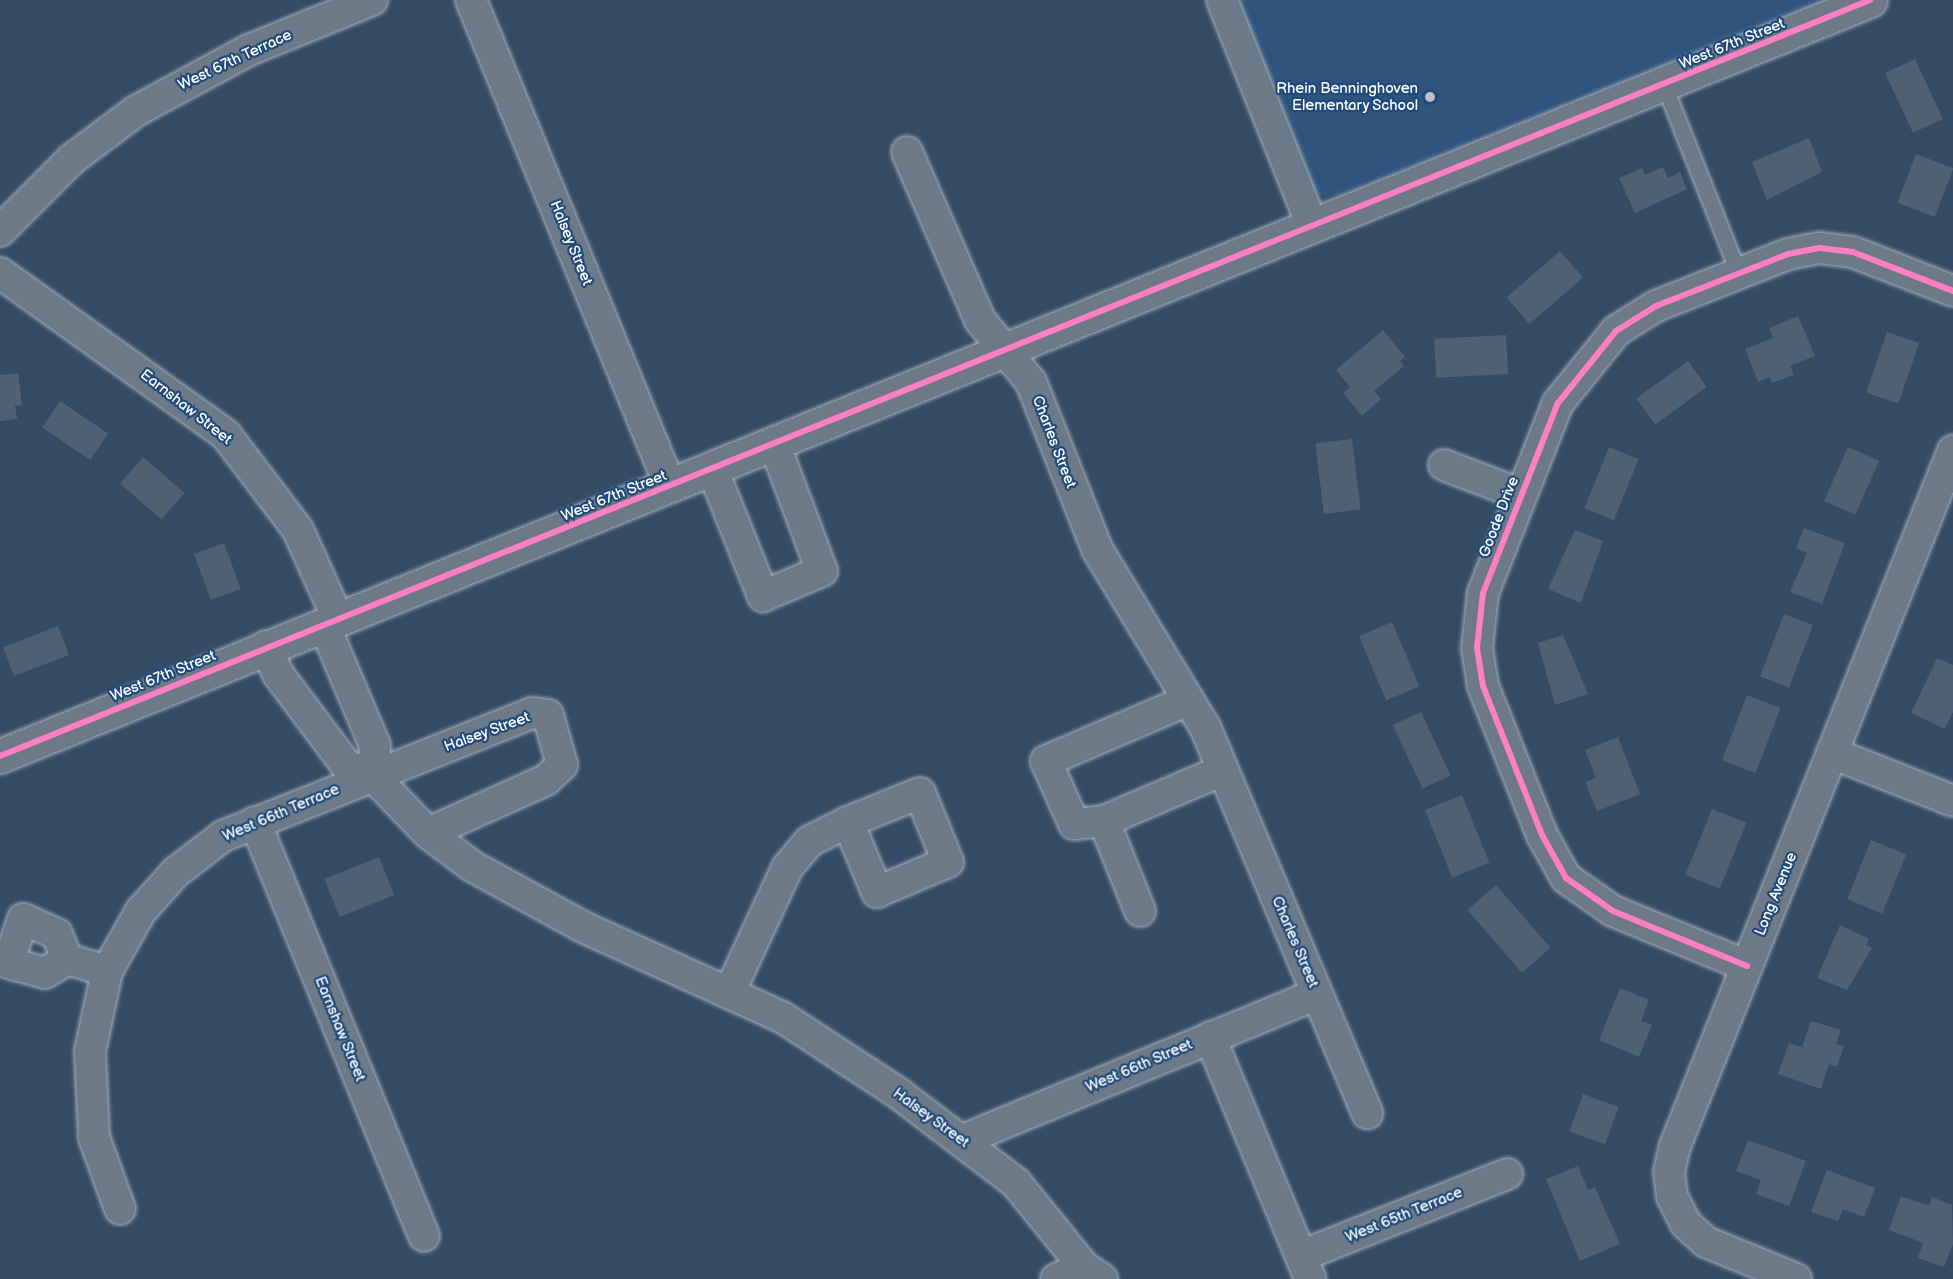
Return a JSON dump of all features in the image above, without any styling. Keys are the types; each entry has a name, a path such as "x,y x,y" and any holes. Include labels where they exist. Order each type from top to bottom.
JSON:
{"street":[{"name":"West 67th Terrace","path":"0,231 72,159 136,111 249,50 372,0"},
{"name":"Halsey Street","path":"471,0 670,486"},
{"path":"1222,0 1313,228"},
{"name":"West 67th Street","path":"0,756 266,646 775,446 1870,0"},
{"name":"Charles Street","path":"907,152 962,285 1004,353 1031,382 1097,549 1188,700 1223,770 1367,1113"},
{"name":"Goode Drive","path":"1747,966 1590,899 1553,859 1483,686 1477,648 1483,593 1520,494 1558,403 1596,351 1656,306 1739,274 1820,248 1853,252 1953,291"},
{"name":"Earnshaw Street","path":"0,273 226,435 298,530 331,622"},
{"path":"713,471 763,596 822,572 775,446"},
{"name":"Long Avenue","path":"1796,1279 1706,1242 1686,1224 1672,1196 1669,1172 1675,1146 1953,452"},
{"path":"1444,465 1520,494"},
{"path":"331,622 375,746 373,776"},
{"name":"Halsey Street","path":"266,646 278,674 346,765 373,776 428,833 472,866 542,905 782,1017 963,1140 1016,1183 1092,1275"},
{"path":"1188,700 1046,760 1074,824 1104,821 1223,770"},
{"name":"Halsey Street","path":"373,776 532,713 548,715 562,765 546,780 428,833"},
{"path":"1832,753 1953,801"},
{"name":"West 66th Terrace","path":"120,1209 94,1137 89,1096 95,1009 107,971 141,911 176,872 223,836 373,776"},
{"path":"1104,821 1140,911"},
{"name":"Earnshaw Street","path":"255,822 424,1236"},
{"path":"730,992 797,852 848,822"},
{"path":"67,959 107,971"},
{"name":"West 66th Street","path":"963,1140 1317,994"},
{"path":"1210,1037 1306,1268"},
{"name":"West 65th Terrace","path":"1306,1268 1507,1174"},
{"path":"1056,1279 1092,1275"}],"lane":[{"path":"1664,85 1739,274"}],"shaded area":[{"name":"Rhein Benninghoven Elementary School","path":"1233,0 1825,0 1340,195 1325,196 1314,192"}],"building":[{"path":"1915,59 1943,119 1913,133 1885,73"},
{"path":"1809,138 1822,172 1767,200 1752,162"},
{"path":"1916,154 1953,168 1935,217 1897,203"},
{"path":"1663,167 1668,178 1680,172 1687,189 1635,213 1619,178 1642,168 1645,175"},
{"path":"1560,251 1583,277 1529,324 1506,298"},
{"path":"1798,316 1815,356 1790,366 1794,375 1772,383 1770,377 1758,382 1745,349 1773,338 1769,328"},
{"path":"1383,330 1405,357 1400,361 1404,366 1374,391 1381,399 1362,416 1343,393 1350,387 1336,370"},
{"path":"1887,332 1919,343 1898,404 1866,393"},
{"path":"1506,335 1508,374 1436,378 1434,339"},
{"path":"1688,361 1707,387 1655,425 1636,399"},
{"path":"18,373 22,405 15,406 17,419 0,421 0,375"},
{"path":"60,401 108,433 90,460 42,428"},
{"path":"1352,439 1361,509 1324,514 1315,444"},
{"path":"1609,447 1639,459 1614,520 1584,508"},
{"path":"1848,447 1879,461 1855,515 1824,501"},
{"path":"143,457 185,493 162,519 120,483"},
{"path":"1804,528 1845,543 1822,604 1790,592 1807,553 1796,548"},
{"path":"1575,530 1603,541 1581,603 1548,589"},
{"path":"224,543 241,589 211,600 194,554"},
{"path":"1784,614 1813,625 1789,688 1760,677"},
{"path":"1392,622 1419,686 1386,701 1359,636"},
{"path":"58,626 69,655 14,676 3,647"},
{"path":"1563,635 1588,694 1555,705 1538,643"},
{"path":"1937,658 1953,665 1953,712 1945,729 1911,713"},
{"path":"1747,695 1781,708 1756,773 1722,760"},
{"path":"1421,712 1451,775 1422,789 1393,725"},
{"path":"1618,737 1640,794 1597,811 1585,782 1596,778 1585,750"},
{"path":"1462,795 1489,863 1452,878 1425,810"},
{"path":"1712,809 1746,823 1720,889 1685,875"},
{"path":"1871,840 1906,854 1882,914 1847,899"},
{"path":"379,857 394,895 340,917 324,879"},
{"path":"1496,885 1550,948 1522,973 1467,910"},
{"path":"1840,925 1869,939 1866,945 1872,948 1847,990 1817,978"},
{"path":"1620,988 1649,1000 1641,1021 1652,1025 1639,1057 1599,1040"},
{"path":"1811,1021 1841,1030 1836,1044 1844,1046 1837,1067 1829,1064 1821,1089 1778,1074 1789,1043 1802,1047"},
{"path":"1583,1094 1619,1107 1605,1145 1569,1132"},
{"path":"1748,1140 1806,1161 1789,1206 1756,1194 1761,1180 1736,1171"},
{"path":"1578,1166 1588,1190 1595,1187 1620,1244 1580,1261 1546,1179"},
{"path":"1827,1170 1875,1188 1864,1217 1843,1209 1838,1221 1811,1212"},
{"path":"1901,1196 1929,1206 1932,1197 1952,1205 1953,1244 1944,1267 1918,1258 1923,1243 1889,1230"}],"cycle path":[{"path":"0,756 1870,0"},
{"path":"1747,966 1613,911 1566,878 1542,835 1483,686 1477,648 1483,593 1558,403 1616,331 1656,306 1788,254 1820,248 1853,252 1953,291"}],"place":[{"name":"Rhein Benninghoven Elementary School","path":"1430,97"}]}
